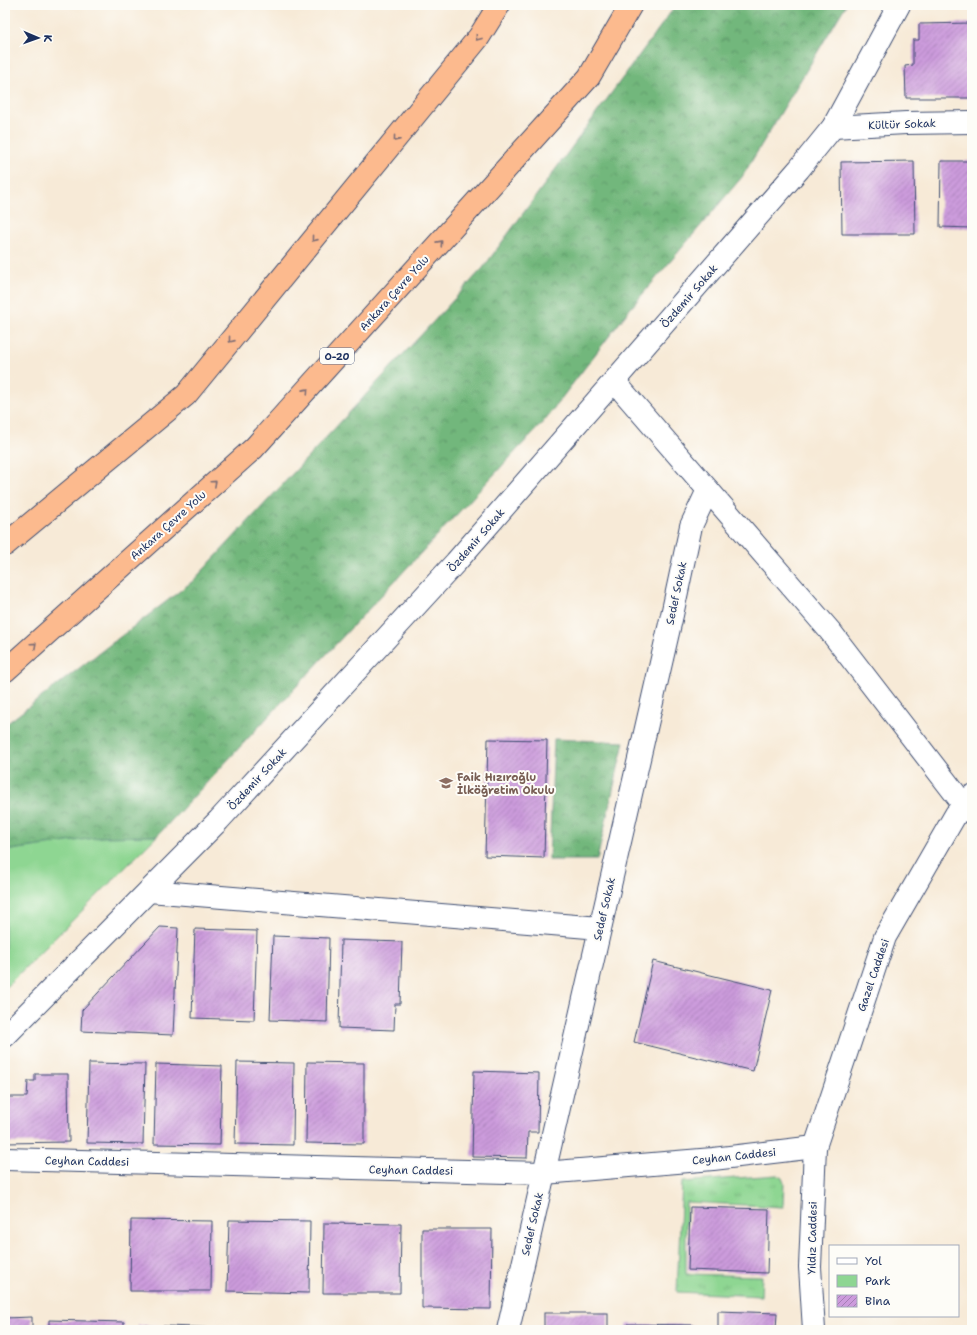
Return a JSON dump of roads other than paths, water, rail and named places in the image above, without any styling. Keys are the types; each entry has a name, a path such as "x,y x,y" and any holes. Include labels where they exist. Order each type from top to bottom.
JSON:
{"highway":[{"path":"5,544 186,395 479,37 498,5"},
{"name":"Ankara Çevre Yolu","path":"5,671 254,448 589,77 631,5"}],"street":[{"name":"Özdemir Sokak","path":"5,1036 219,820 456,562 800,169 833,127 898,5"},
{"name":"Kültür Sokak","path":"833,127 906,123 972,122"},
{"path":"614,381 830,631 969,805"},
{"name":"Sedef Sokak","path":"508,1330 691,526 708,490"},
{"name":"Gazel Caddesi","path":"815,1147 885,936 956,814 969,805"},
{"path":"149,891 600,928"},
{"name":"Ceyhan Caddesi","path":"5,1159 544,1173 713,1159 815,1147"},
{"name":"Yıldız Caddesi","path":"814,1330 810,1267 815,1147"}],"place":[{"name":"Faik Hızıroğlu İlköğretim Okulu","path":"446,783"}]}
